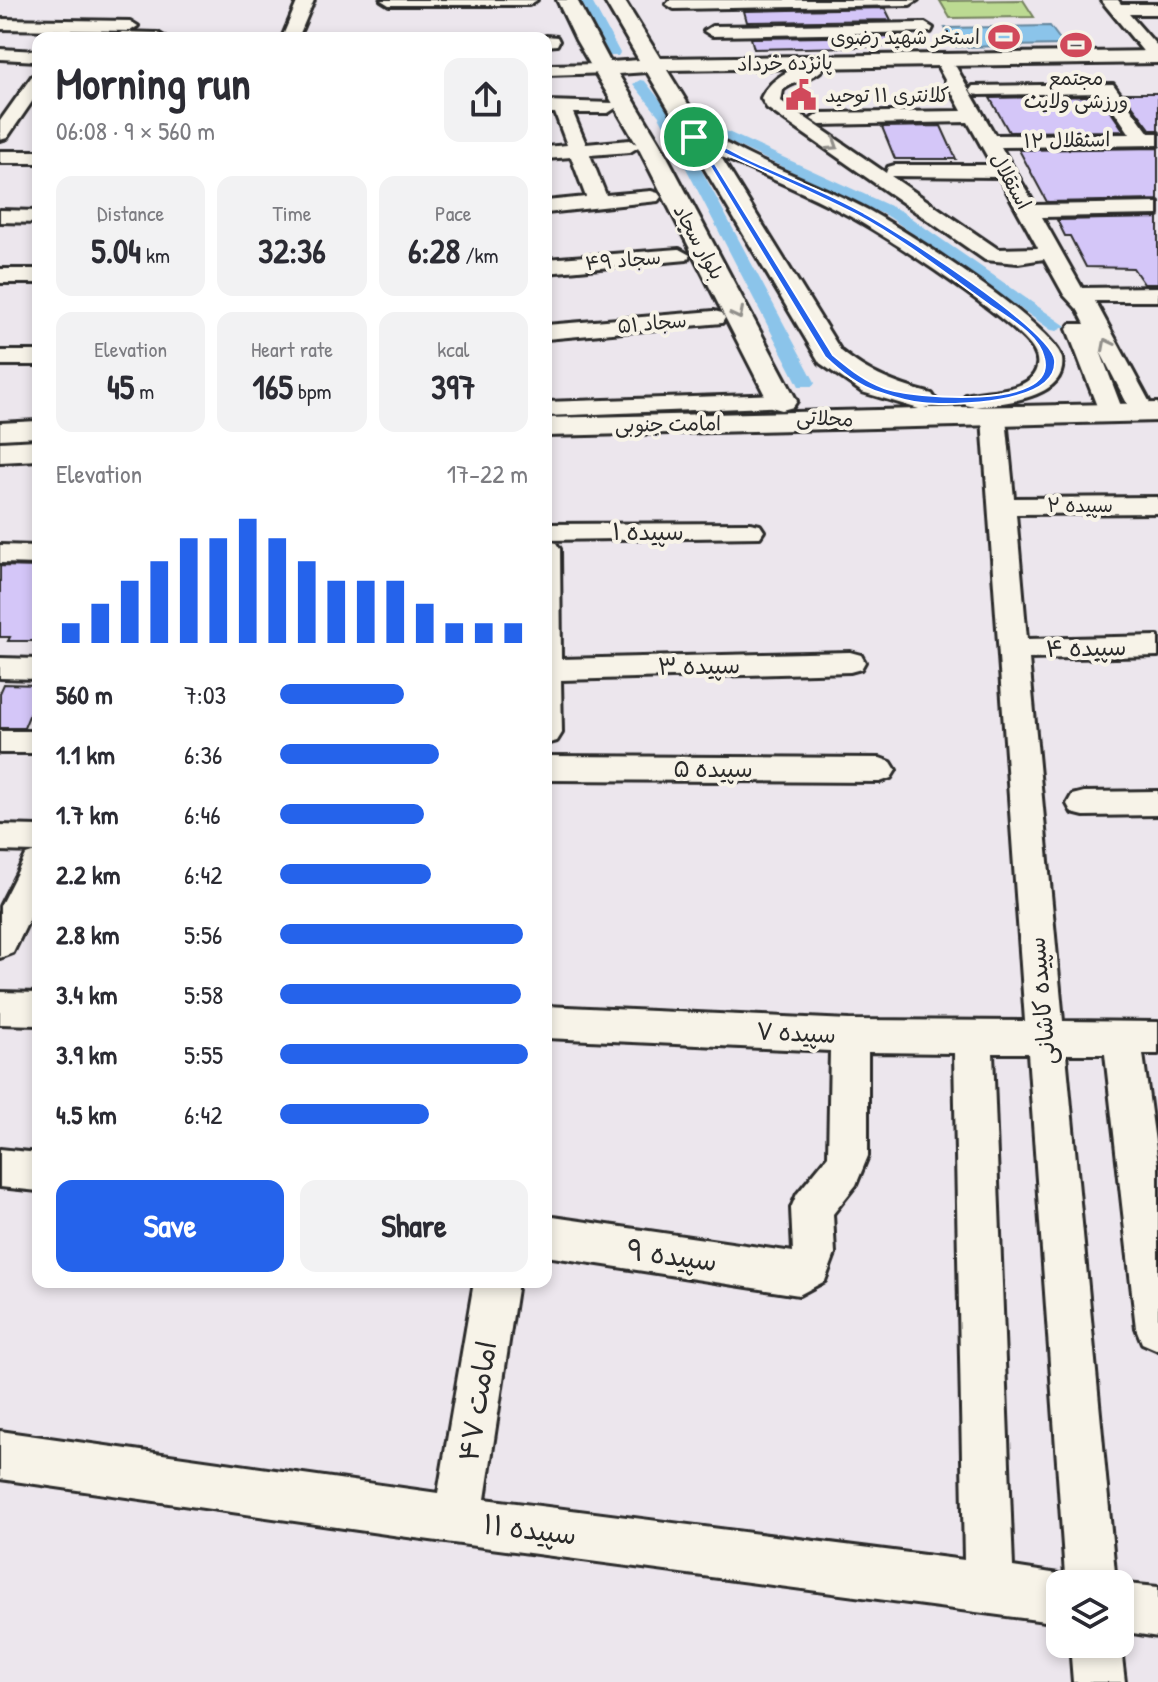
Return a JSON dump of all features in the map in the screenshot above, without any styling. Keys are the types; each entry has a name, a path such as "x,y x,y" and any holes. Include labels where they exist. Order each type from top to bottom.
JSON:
{"main road":[{"name":"بلوار سجاد","path":"567,0 603,69 649,145 786,411"},
{"path":"614,0 657,68 687,93 694,137 830,357 859,381 881,391 921,400"},
{"path":"636,35 653,44 684,52 770,64"},
{"name":"پانزده خرداد","path":"657,68 813,70 1158,57"},
{"name":"پانزده خرداد","path":"603,69 770,64 1158,64"},
{"path":"687,93 740,71"},
{"name":"محلاتی","path":"786,411 921,400 984,409"},
{"name":"محلاتی","path":"786,411 1135,404"},
{"name":"امامت جنوبی","path":"552,427 786,411"},
{"path":"0,452 32,445"}],"street":[{"path":"293,32 306,0"},
{"path":"389,0 529,0"},
{"path":"674,4 910,0"},
{"name":"استقلال","path":"910,0 1075,295"},
{"path":"1116,9 1158,9"},
{"path":"1116,9 1158,18"},
{"path":"1116,9 1158,57"},
{"path":"0,24 128,28"},
{"path":"712,31 925,28"},
{"path":"0,54 32,56"},
{"name":"پانزده خرداد","path":"552,70 603,69"},
{"path":"813,70 791,77 775,87 770,98 773,104 993,255 1018,257 1051,252"},
{"path":"12,84 32,93"},
{"path":"979,90 1107,88 1151,140"},
{"path":"1,130 32,94"},
{"path":"598,202 578,151 554,107 608,107"},
{"path":"820,119 975,116"},
{"path":"694,137 860,214 931,259 1021,324 1043,345 1050,360 1047,374 1038,385 984,409"},
{"name":"استقلال ۱۲","path":"989,141 1151,140"},
{"path":"552,153 630,146"},
{"path":"0,157 32,157"},
{"path":"895,171 1006,171"},
{"path":"552,206 651,197"},
{"path":"1028,211 1158,209"},
{"path":"0,216 32,217"},
{"name":"سجاد ۴۹","path":"556,265 679,255"},
{"path":"0,276 32,276"},
{"path":"1135,404 1071,307 1075,295 1158,294"},
{"name":"سجاد ۵۱","path":"552,331 714,318"},
{"path":"0,358 32,358"},
{"path":"552,409 786,411"},
{"name":"سپیده کاشانی","path":"984,409 1002,506 1090,1570"},
{"path":"0,431 32,442"},
{"name":"سپیده ۲","path":"1002,506 1158,505"},
{"name":"سپیده ۱","path":"552,532 750,531"},
{"path":"0,554 32,555"},
{"name":"سپیده ۴","path":"1013,649 1158,646"},
{"name":"سپیده ۳","path":"552,651 850,662"},
{"path":"0,668 32,669"},
{"path":"0,742 32,742"},
{"name":"سپیده ۵","path":"552,768 880,770"},
{"path":"1084,804 1158,803"},
{"path":"0,838 32,839"},
{"path":"0,943 32,876"},
{"path":"0,1008 32,1009"},
{"name":"سپیده ۷","path":"552,1022 849,1036 973,1036 1046,1040 1140,1038"},
{"name":"سپیده ۹","path":"552,1237 799,1274 810,1266 814,1254 812,1208 841,1172 848,1156 849,1036"},
{"path":"973,1036 989,1589"},
{"path":"1140,1038 1158,1328"},
{"path":"0,1168 32,1171"},
{"name":"امامت ۴۷","path":"458,1519 495,1288"},
{"name":"سپیده ۱۱","path":"0,1455 1046,1596"},
{"path":"1134,1608 1158,1612"},
{"path":"1097,1658 1099,1682"}],"green space":[{"path":"1023,0 1034,17 950,18 940,1"}],"water":[{"name":"استخر شهید رضوی","path":"1050,26 1064,45 956,47 945,28"}],"building":[{"path":"885,8 891,20 747,22 744,11"},
{"path":"897,36 902,46 754,49 751,38"},
{"path":"1123,93 1158,93 1158,130 1151,130"},
{"path":"1100,96 1124,131 1009,132 990,98"},
{"path":"941,126 956,159 895,159 882,127"},
{"path":"1158,148 1158,200 1047,202 1019,150"},
{"path":"1158,218 1158,284 1144,284 1133,268 1086,267 1070,236 1065,236 1057,220"},
{"path":"0,566 32,567 32,641 8,641 10,637 0,637"},
{"path":"4,684 32,685 32,709 24,728 0,728 0,693"}],"waterway":[{"path":"585,0 613,53"},
{"path":"640,84 665,115 806,382"},
{"path":"717,131 895,214 1057,326"}],"place":[{"name":"استخر شهید رضوی","path":"1004,37"},
{"name":"مجتمع ورزشی ولایت","path":"1076,45"},
{"name":"کلانتری ۱۱ توحید","path":"801,95"}],"route":[{"path":"694,137 860,214 918,250 1021,324 1043,345 1050,360 1047,374 1038,385 1026,391 975,400 921,400 881,391 859,381 830,357 694,137"}]}
